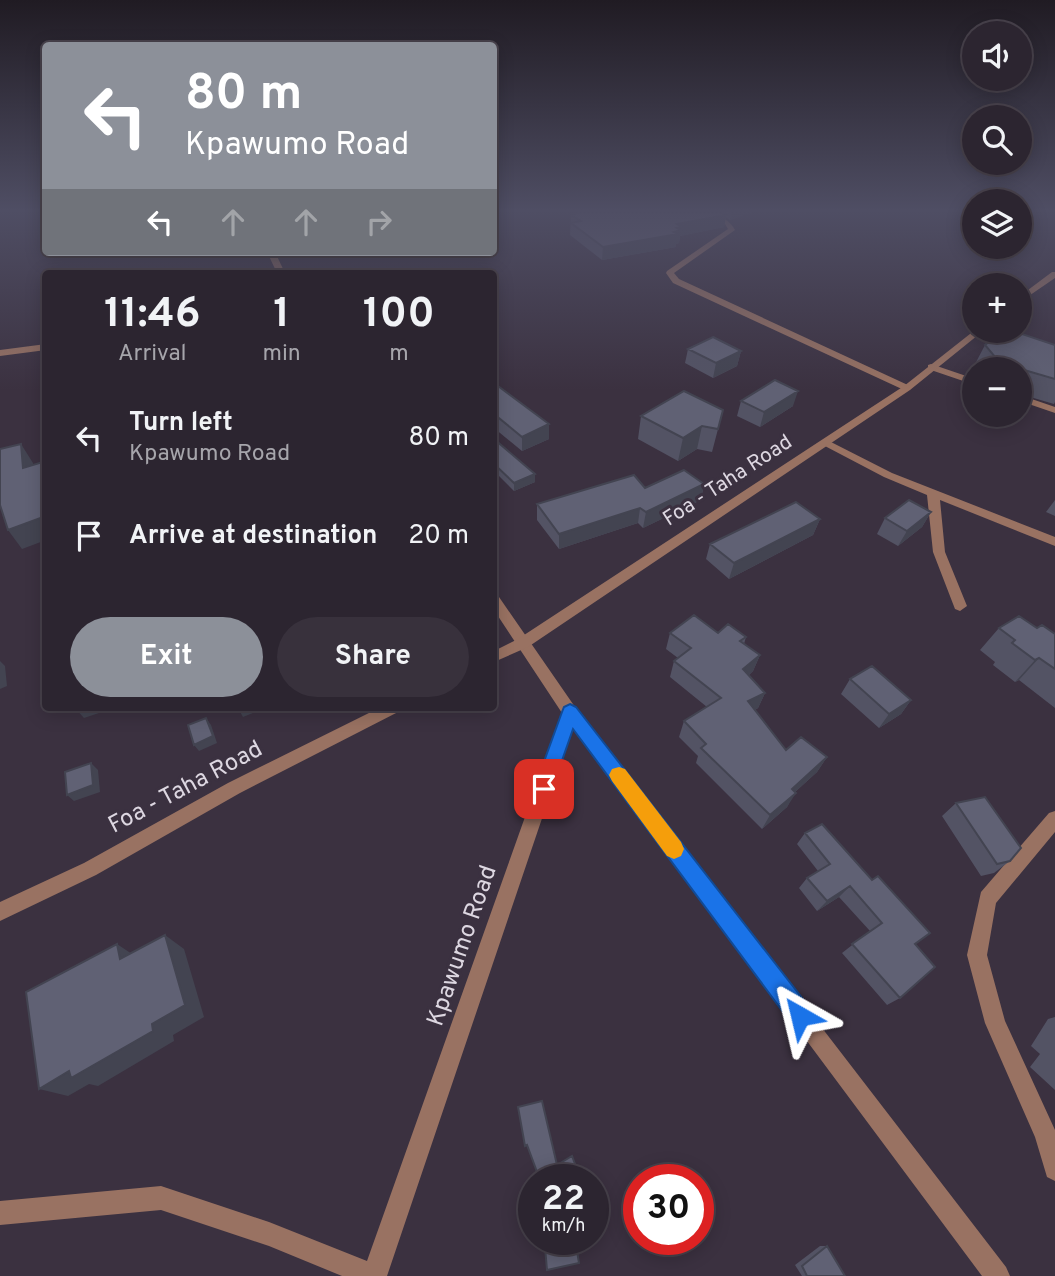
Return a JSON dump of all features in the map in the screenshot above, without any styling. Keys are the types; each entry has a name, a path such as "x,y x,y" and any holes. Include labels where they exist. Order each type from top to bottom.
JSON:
{"street":[{"path":"672,272 670,273 676,281 907,388"},
{"path":"1032,291 1055,274"},
{"name":"Foa - Taha Road","path":"497,656 523,643 827,443 907,388 963,343"},
{"path":"0,353 42,348"},
{"path":"931,367 962,378"},
{"path":"1032,402 1055,410"},
{"path":"827,443 888,475 1055,542"},
{"path":"933,494 939,552 960,606"},
{"path":"497,604 570,712 997,1276"},
{"name":"Foa - Taha Road","path":"0,912 90,869 234,788 387,711"},
{"name":"Kpawumo Road","path":"373,1276 570,712"},
{"path":"1055,819 988,899 977,955 995,1023 1046,1136 1055,1169"},
{"path":"0,1213 160,1198 269,1234 373,1276"}],"building":[{"path":"713,337 741,351 716,363 688,349"},
{"path":"1032,337 1055,345 1055,379 1032,372 1032,357 995,357 985,345 1032,343"},
{"path":"775,380 798,391 764,412 741,401"},
{"path":"497,385 549,424 522,437 497,416"},
{"path":"684,391 723,410 718,429 702,426 683,438 641,416"},
{"path":"497,442 535,474 514,483 497,467"},
{"path":"21,444 23,468 42,462 42,517 8,530 0,505 0,449"},
{"path":"684,470 704,484 646,512 640,508 559,534 537,504 634,475 645,488"},
{"path":"909,500 931,512 907,531 885,518"},
{"path":"796,502 820,519 734,563 710,544"},
{"path":"694,615 718,633 728,624 746,637 740,641 760,655 743,669 765,693 748,701 786,750 801,737 827,757 792,789 796,793 770,815 701,748 706,744 684,721 721,698 674,661 691,648 670,633"},
{"path":"1019,616 1037,628 1042,625 1055,634 1055,669 1039,658 1035,660 1012,643 1015,640 999,628"},
{"path":"872,666 911,700 889,714 850,679"},
{"path":"206,718 213,736 194,745 188,725"},
{"path":"91,763 93,785 67,795 65,772"},
{"path":"985,797 1021,848 1010,861 997,864 956,803"},
{"path":"822,824 872,880 878,876 930,933 915,944 935,967 900,998 852,944 882,923 850,886 827,901 807,878 830,864 805,833"},
{"path":"165,935 185,1005 152,1024 153,1031 71,1078 69,1071 39,1089 26,992 117,944 120,959"},
{"path":"542,1101 557,1164 534,1164 527,1145 525,1146 518,1107"},
{"path":"572,1156 575,1164 559,1164"},
{"path":"827,1246 845,1276 807,1276 802,1266"},
{"path":"546,1255 578,1255 579,1263 547,1270"}],"slow traffic":[{"path":"619,775 674,849"}],"route":[{"path":"544,789 570,712 800,1016"}]}
